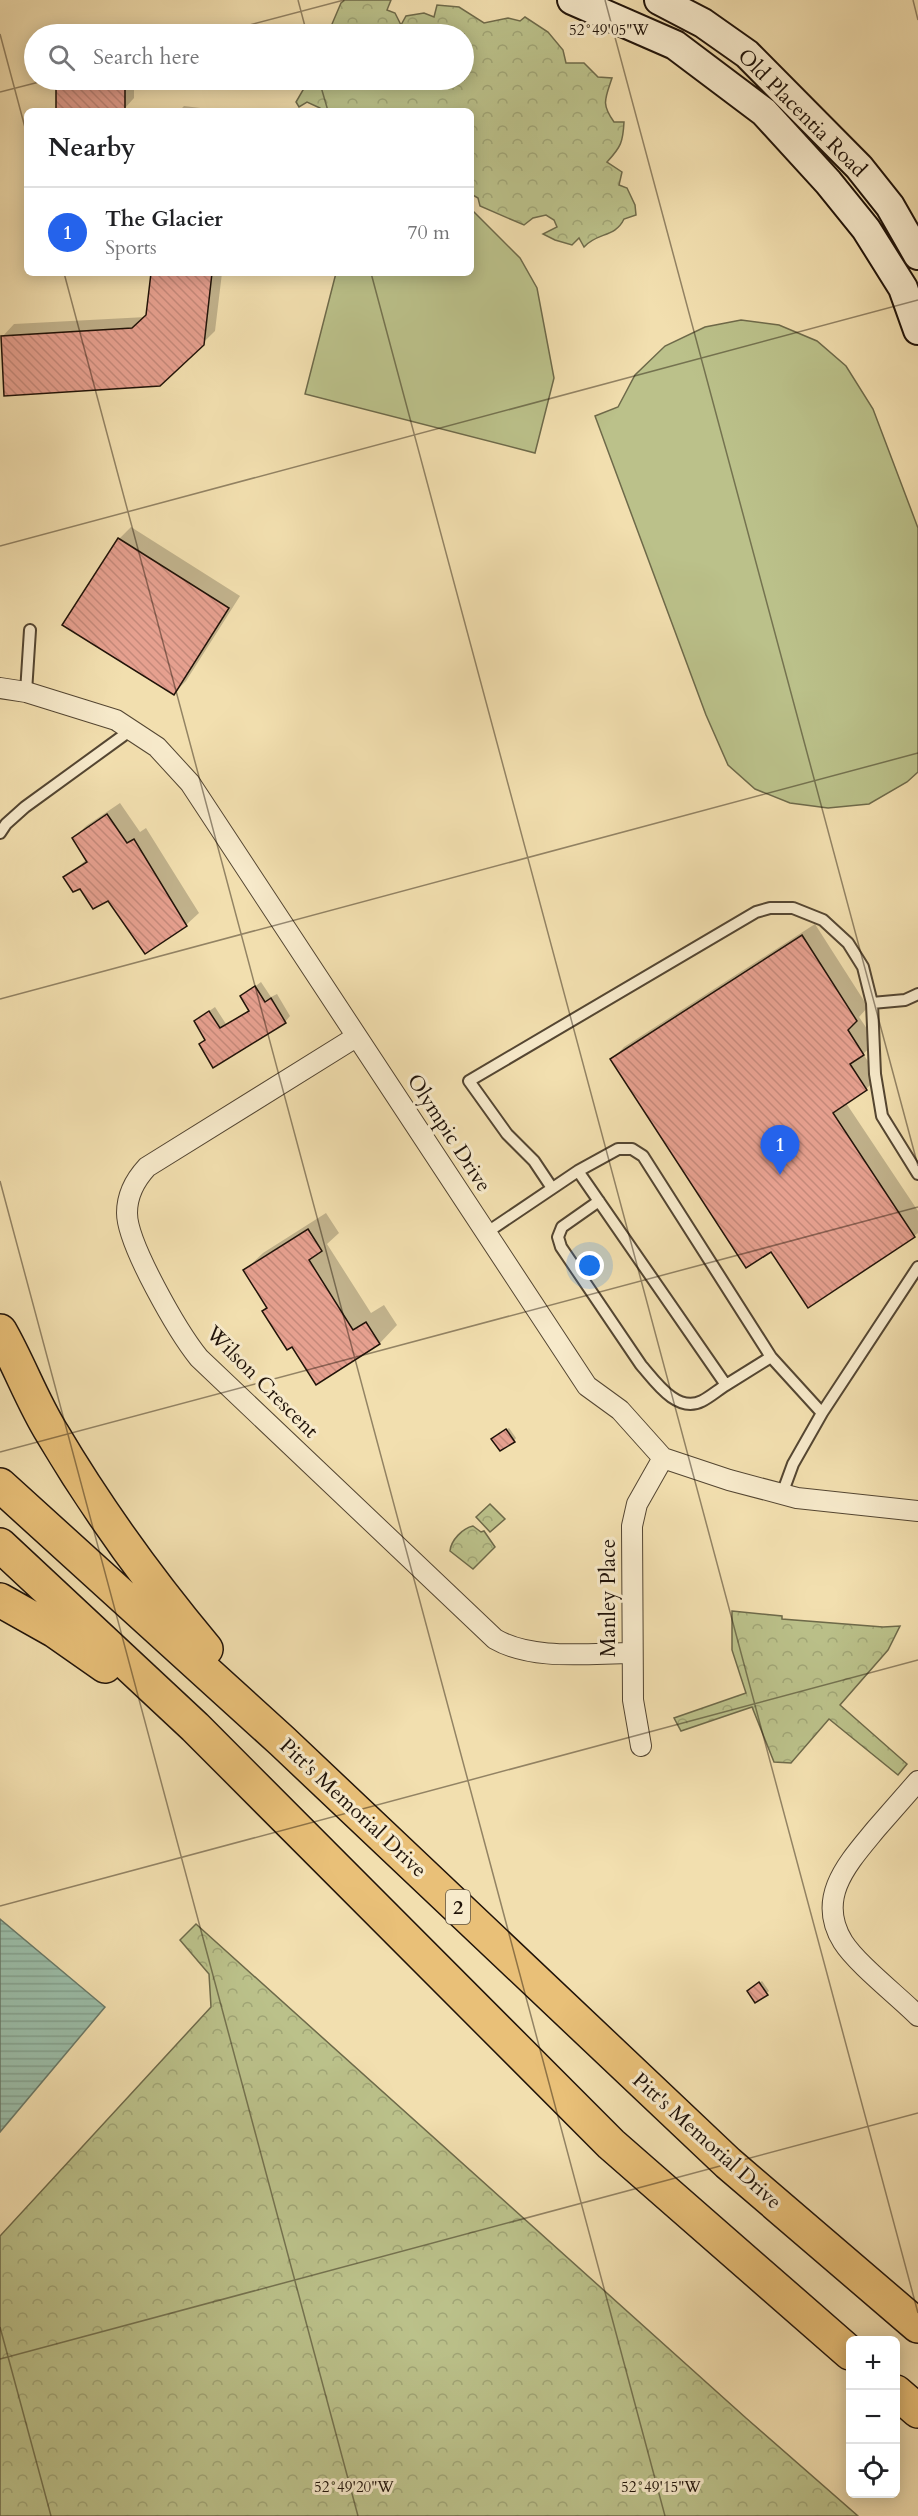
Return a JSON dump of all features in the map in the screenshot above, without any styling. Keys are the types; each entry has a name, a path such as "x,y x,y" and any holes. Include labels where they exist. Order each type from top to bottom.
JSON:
{"highway":[{"path":"0,1331 51,1432 95,1502 163,1597 282,1740"},
{"name":"Pitt's Memorial Drive","path":"0,1485 282,1740 728,2163 918,2326"},
{"path":"0,1545 195,1727 611,2144 846,2350"},
{"path":"0,1600 55,1631 195,1727"},
{"path":"900,2395 918,2411"}],"main road":[{"name":"Old Placentia Road","path":"572,0 675,45 764,112 828,182 866,229 903,288 918,330"},
{"name":"Old Placentia Road","path":"660,0 703,23 747,54 860,167 890,206 918,255"}],"street":[{"name":"Olympic Drive","path":"0,688 26,692 116,720 157,747 190,783 588,1386 620,1410 663,1458 729,1480 797,1498 918,1511"},
{"name":"Wilson Crescent","path":"357,1037 147,1167 132,1188 128,1200 128,1224 135,1246 186,1340 199,1358 495,1639 515,1649 539,1653 632,1653"},
{"name":"Manley Place","path":"641,1746 633,1700 634,1515 641,1495 663,1458"},
{"path":"918,1781 848,1862 837,1884 833,1909 837,1930 849,1950 918,2016"}],"lane":[{"path":"26,692 30,630"},
{"path":"0,833 6,824 25,807 130,730"},
{"path":"552,1188 534,1161 507,1134 470,1081 756,912 770,908 793,908 823,920 838,931 863,967 872,1003 875,1074 882,1116 918,1174"},
{"path":"872,1003 905,1000 918,994"},
{"path":"486,1233 578,1171 618,1149 632,1149 643,1156 771,1357 822,1413"},
{"path":"578,1171 726,1385"},
{"path":"599,1201 562,1227 558,1237 561,1247 641,1365 671,1396 681,1403 700,1402 771,1357"},
{"path":"782,1494 793,1464 822,1413 918,1267"}],"green space":[{"path":"345,0 391,0 387,10 395,13 400,24 332,24 341,3"},
{"path":"437,5 459,7 484,23 508,18 520,21 525,17 548,32 563,50 566,63 584,63 598,77 612,78 606,96 607,110 614,122 624,122 620,144 607,162 622,172 619,185 627,188 635,205 636,215 624,219 616,229 594,239 584,247 579,238 572,245 543,234 557,227 554,220 546,215 533,218 524,225 480,206 478,198 474,196 474,108 320,108 307,102 299,107 296,102 303,90 474,90 474,24 402,24 406,16 424,13 434,17"},
{"path":"474,212 520,258 537,288 554,378 535,453 305,394 335,276 474,276"},
{"path":"741,320 779,325 817,341 846,366 873,409 918,528 918,772 907,782 869,804 828,808 790,803 755,789 728,765 706,715 595,416 618,407 635,375 665,346 705,327"},
{"path":"490,1504 505,1519 490,1532 476,1517"},
{"path":"473,1526 481,1532 484,1531 495,1547 473,1569 450,1551 458,1535"},
{"path":"732,1611 782,1616 782,1619 883,1627 900,1626 888,1650 840,1705 907,1764 898,1775 829,1719 791,1763 774,1762 752,1707 681,1731 674,1718 746,1693 732,1650"},
{"path":"196,1924 858,2516 0,2516 0,2236 211,2007 209,1974 180,1940"}],"shaded area":[{"path":"0,1919 105,2007 0,2132"}],"building":[{"path":"56,90 125,90 125,108 56,108"},
{"path":"151,276 212,276 204,345 160,386 4,396 1,336 132,328 146,315"},
{"path":"118,538 229,608 174,695 62,625"},
{"path":"107,814 127,843 134,839 187,926 145,954 108,901 93,909 80,889 73,892 63,877 87,862 72,838"},
{"path":"802,935 857,1021 848,1030 864,1055 850,1064 867,1090 833,1113 915,1237 808,1308 771,1252 746,1268 610,1059"},
{"path":"255,986 265,1002 271,998 286,1023 213,1068 199,1044 205,1040 194,1021 209,1011 220,1028 249,1011 240,996"},
{"path":"308,1229 322,1251 309,1260 353,1330 366,1322 380,1344 316,1385 292,1347 287,1350 262,1311 267,1308 243,1270"},
{"path":"506,1429 515,1442 500,1451 491,1439"},
{"path":"759,1982 768,1995 755,2003 747,1991"}],"place":[{"name":"The Glacier","path":"780,1175"}]}
